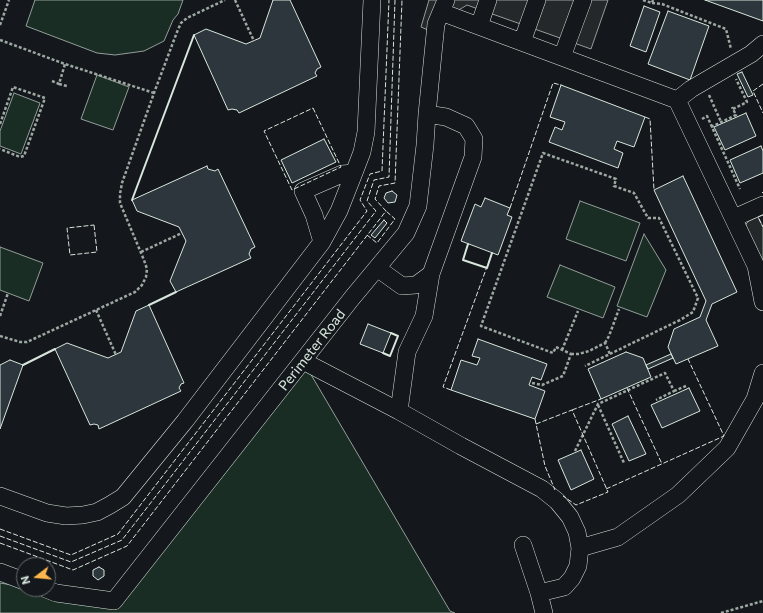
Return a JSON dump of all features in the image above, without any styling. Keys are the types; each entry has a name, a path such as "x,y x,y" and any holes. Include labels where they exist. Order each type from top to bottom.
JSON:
{"street":[{"path":"0,496 47,512 66,516 97,512 123,497 185,421 322,242 339,211 362,152 366,132 372,0"},
{"path":"479,26 488,0"},
{"path":"522,42 538,0"},
{"path":"562,57 583,0"},
{"path":"443,6 479,26 677,100 756,266 763,302"},
{"name":"Perimeter Road","path":"56,593 114,601 406,233 418,206 436,24 443,6"},
{"path":"677,100 691,89 750,54 763,44"},
{"path":"399,411 407,352 424,316 431,274 473,157 474,139 466,126 446,117 427,114"},
{"path":"322,242 314,215 303,191 342,174 354,174"},
{"path":"734,218 763,205"},
{"path":"377,268 402,286 416,285 431,274"},
{"path":"303,361 399,411 542,489 557,501 570,517 577,532 580,548 578,566 572,578 564,586 540,593"},
{"path":"580,548 618,537 678,495 727,448 756,399 763,374"},
{"path":"523,545 540,593 544,613"},
{"path":"0,572 16,578"}],"path":[{"path":"0,25 9,0"},
{"path":"0,336 12,341 27,342 135,292 142,285 146,277 146,269 141,252 120,203 122,183 176,32 181,23 187,18 225,0"},
{"path":"234,0 254,41"},
{"path":"643,0 662,4 726,29"},
{"path":"0,40 66,64 154,93"},
{"path":"59,84 66,64"},
{"path":"711,126 736,115 733,108 747,102 734,75"},
{"path":"52,81 67,86"},
{"path":"703,83 721,122"},
{"path":"0,124 13,87 45,98 24,156 20,157 0,149"},
{"path":"585,366 694,312 698,298 659,218 648,218 634,193 614,186 616,179 543,153 481,326 553,353 556,347 571,354 579,354 605,343 619,309"},
{"path":"141,252 182,233"},
{"path":"0,316 8,293"},
{"path":"96,310 116,355"},
{"path":"562,350 578,311"},
{"path":"605,343 610,354"},
{"path":"532,383 542,385 563,376 571,354"},
{"path":"575,451 598,404 665,373 674,391"},
{"path":"656,400 686,386"},
{"path":"598,404 624,463"},
{"path":"721,613 763,601"}],"green space":[{"path":"35,0 183,0 178,14 173,20 164,41 144,51 115,55 97,53 26,26"},
{"path":"97,75 129,87 113,130 81,119"},
{"path":"14,93 40,103 21,154 0,146 0,131"},
{"path":"580,201 640,223 626,261 566,239"},
{"path":"644,234 666,270 647,317 617,306"},
{"path":"0,247 43,263 29,301 0,290"},
{"path":"560,265 615,287 603,318 547,297"},
{"path":"303,361 450,611 455,613 0,613 0,583 16,586 16,597 56,597 56,592 114,601"}],"shaded area":[{"path":"429,0 608,0 591,49 467,5 436,24 435,33 421,27"},
{"path":"758,217 763,227 763,266 746,228 746,224 749,221"}],"building":[{"path":"273,0 290,0 321,67 317,69 315,73 317,76 239,113 237,110 228,110 194,35 206,29 246,44 260,38"},
{"path":"705,0 763,0 763,21"},
{"path":"644,6 660,12 646,52 630,46"},
{"path":"668,11 709,26 690,80 648,64"},
{"path":"742,72 753,95 748,97 737,74"},
{"path":"561,85 645,117 634,147 617,141 614,149 623,153 618,168 549,142 555,127 562,130 565,122 550,117"},
{"path":"746,113 756,136 725,150 714,127"},
{"path":"324,139 336,162 292,183 281,160"},
{"path":"761,146 763,151 763,173 740,183 730,160"},
{"path":"207,166 208,169 215,171 218,169 255,247 251,249 249,254 251,258 176,292 170,281 186,241 179,227 137,211 132,200"},
{"path":"683,176 737,292 712,304 706,320 718,346 676,364 668,347 674,329 700,317 706,301 654,190"},
{"path":"392,191 397,195 395,202 388,203 384,198 386,193"},
{"path":"485,198 510,208 507,215 512,217 498,255 461,241 475,204 481,207"},
{"path":"384,220 387,223 375,238 371,235"},
{"path":"149,305 184,383 181,384 179,388 181,391 99,429 98,425 90,425 55,349 67,343 108,358 121,352 136,311"},
{"path":"368,324 391,333 383,353 360,344"},
{"path":"478,339 547,364 541,380 532,377 529,385 545,391 535,419 451,390 461,360 477,365 480,358 472,356"},
{"path":"626,352 643,358 651,377 601,399 588,369"},
{"path":"671,354 673,358 648,369 646,365"},
{"path":"10,360 23,365 0,429 0,365"},
{"path":"689,388 700,411 662,428 651,405"},
{"path":"628,416 646,454 629,461 612,424"},
{"path":"581,450 594,479 571,490 558,460"},
{"path":"99,567 104,570 104,576 98,580 93,576 93,570"}],"fence":[{"path":"0,529 71,555 118,534 367,211 360,200 370,174 382,171 389,0"},
{"path":"0,536 71,562 122,540 376,211 367,201 374,180 389,177 395,0"},
{"path":"0,543 73,570 127,546 386,211 375,199 379,186 395,183 402,0"},
{"path":"510,208 553,83 561,85"},
{"path":"763,84 753,91 763,113"},
{"path":"313,108 341,167 292,190 264,131 313,108"},
{"path":"645,117 650,119 654,190"},
{"path":"367,235 377,243 395,219 386,211"},
{"path":"763,215 758,217 763,227"},
{"path":"94,225 97,252 70,255 67,228 94,225"},
{"path":"451,390 443,387 492,253"},
{"path":"606,489 724,436 688,359"},
{"path":"627,388 662,464"},
{"path":"572,410 601,399"},
{"path":"536,424 572,410 608,492 576,505 563,496"},
{"path":"535,419 545,466 555,490"}],"wall":[{"path":"132,200 194,35"},
{"path":"468,244 463,260 487,268 492,253"},
{"path":"149,305 176,292"},
{"path":"383,353 390,356 398,336 391,333"},
{"path":"23,365 55,349"}]}
